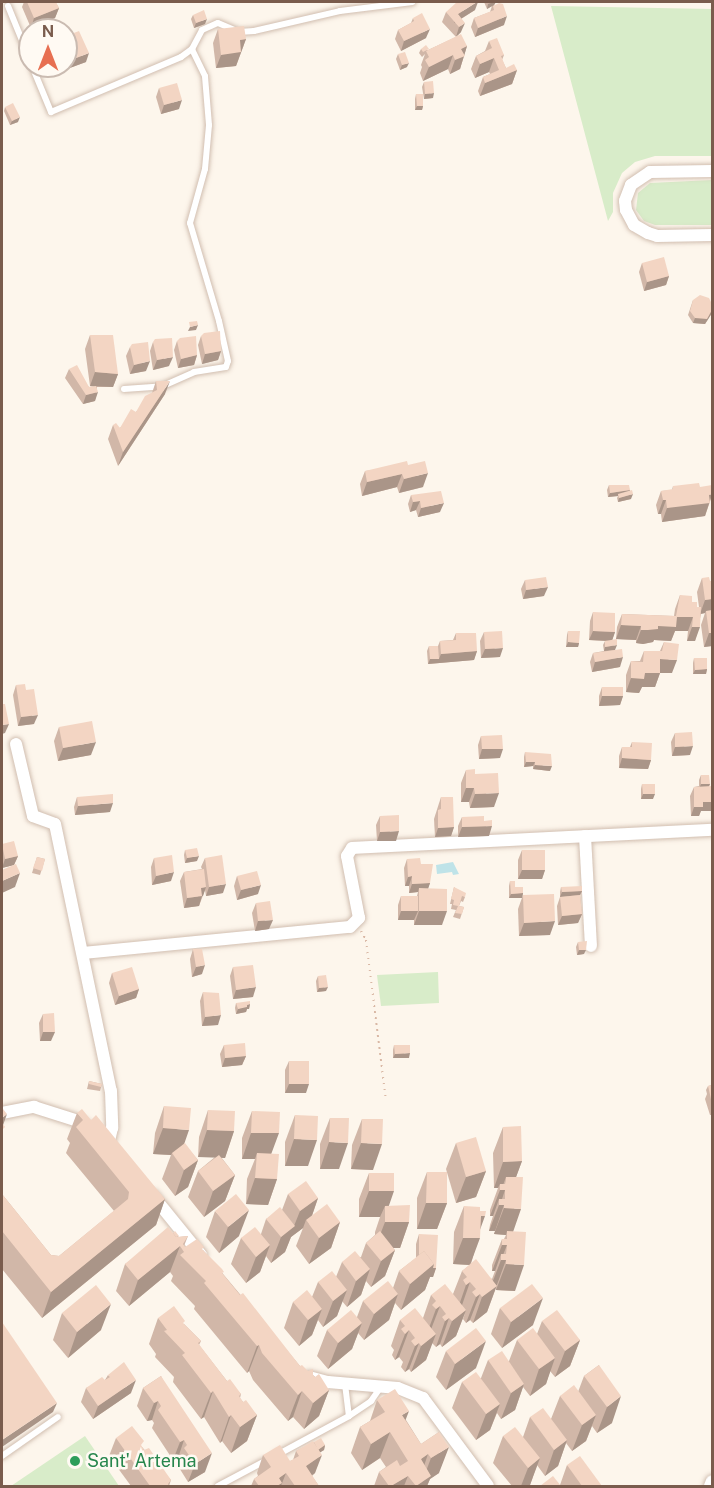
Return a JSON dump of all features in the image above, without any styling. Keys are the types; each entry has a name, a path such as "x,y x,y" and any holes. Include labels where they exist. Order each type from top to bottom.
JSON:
{"street":[{"path":"712,171 650,172 631,185 625,201 626,210 634,225 648,233 712,235"},
{"path":"2,1113 34,1107 75,1120 113,1146 111,1091 55,824 33,816 16,744"},
{"path":"83,953 350,927 356,924 358,911 347,856 352,848 712,830"},
{"path":"585,836 591,945"},
{"path":"146,1187 211,1268"},
{"path":"295,1368 313,1378 408,1390 430,1404 485,1483 471,1486"},
{"path":"710,1486 712,1481"}],"lane":[{"path":"37,78 51,111 181,57 192,49 202,30 218,23 239,32 254,31 340,11 412,2"},
{"path":"8,6 18,31"},
{"path":"124,389 163,386 194,372 226,367 228,361 219,321 190,223 205,169 209,124 205,76 192,49"},
{"path":"345,1383 349,1416"},
{"path":"218,1486 349,1416 371,1401 382,1386"},
{"path":"2,1456 58,1418"}],"path":[{"path":"356,924 366,940 386,1101"}],"green space":[{"path":"551,6 712,9 712,156 655,156 635,162 622,173 613,193 613,212 608,221"},
{"path":"712,180 712,225 655,225 644,221 636,210 638,193 650,183"},
{"path":"438,972 439,1003 381,1006 377,975"},
{"name":"Sant' Artema","path":"85,1436 119,1486 11,1486"}],"water":[{"path":"453,862 459,874 453,875 452,872 437,874 436,865"}],"building":[{"path":"27,2 56,2 59,8 34,18"},
{"path":"457,2 477,2 458,14 465,23 459,27 446,12"},
{"path":"503,4 507,16 478,28 474,18 494,10 493,6"},
{"path":"204,10 207,19 196,23 193,15"},
{"path":"422,13 430,29 404,41 398,30 414,21 413,18"},
{"path":"244,26 246,39 240,40 241,52 221,55 218,29"},
{"path":"78,31 89,53 78,57"},
{"path":"461,34 467,46 461,49 465,56 455,60 453,55 429,67 425,60 429,57 426,51"},
{"path":"497,38 504,55 501,56 506,68 514,64 517,70 485,83 483,77 499,70 494,58 480,64 476,56 492,48 489,41"},
{"path":"426,45 429,49 423,52 421,49"},
{"path":"405,52 409,63 402,65 398,54"},
{"path":"433,81 434,93 425,94 424,82"},
{"path":"177,83 182,100 164,105 159,88"},
{"path":"416,94 423,94 423,106 417,106"},
{"path":"13,103 20,117 12,121 5,107"},
{"path":"664,257 669,276 647,282 642,263"},
{"path":"700,295 709,298 712,304 712,310 707,319 695,318 690,311 693,300"},
{"path":"197,321 198,325 190,327 189,322"},
{"path":"220,331 221,351 205,354 201,336 204,333"},
{"path":"90,335 113,335 118,374 95,372"},
{"path":"196,336 197,355 181,359 177,341 180,338"},
{"path":"172,338 173,357 157,360 153,342 155,339"},
{"path":"148,342 150,361 134,365 130,347 132,344"},
{"path":"77,365 89,387 96,386 98,392 86,395 69,369"},
{"path":"156,381 170,381 123,452 113,425 116,423 120,428 131,409 136,412 145,396 157,390"},
{"path":"407,461 408,465 425,461 428,473 404,479 402,474 367,482 365,471"},
{"path":"699,483 700,487 712,485 712,494 709,495 710,503 667,508 661,491 673,489 673,486"},
{"path":"609,485 629,485 630,490 610,493"},
{"path":"632,490 633,494 619,498 618,494"},
{"path":"441,491 444,503 421,508 420,501 413,502 411,495"},
{"path":"546,577 548,587 526,590 525,580"},
{"path":"709,577 712,581 712,599 705,600 702,578"},
{"path":"680,595 692,596 692,602 697,602 697,607 701,607 700,627 692,627 693,617 677,617 676,627 658,626 658,629 641,630 641,626 621,625 622,614 676,616"},
{"path":"712,610 712,633 709,633 706,611"},
{"path":"593,612 615,613 615,632 593,631"},
{"path":"502,631 503,648 485,649 484,632"},
{"path":"568,631 580,631 579,643 568,642"},
{"path":"456,633 476,633 477,651 441,654 440,641 456,640"},
{"path":"617,639 617,645 605,647 605,641"},
{"path":"664,642 679,644 677,660 660,659 660,673 645,673 644,679 631,678 631,661 643,662 644,651 662,651"},
{"path":"429,646 438,646 439,659 430,659"},
{"path":"622,649 623,657 595,662 593,653"},
{"path":"694,658 707,658 707,669 695,670"},
{"path":"25,684 26,690 34,689 38,715 21,717 16,685"},
{"path":"602,687 623,687 623,696 602,696"},
{"path":"2,704 5,704 9,724 2,725"},
{"path":"92,721 96,742 63,748 59,727"},
{"path":"692,732 693,746 675,747 675,733"},
{"path":"502,735 503,749 482,749 481,736"},
{"path":"632,742 652,743 651,760 622,758 622,747 632,747"},
{"path":"525,752 551,754 552,766 526,762"},
{"path":"475,769 475,774 498,773 499,793 475,794 474,788 466,788 466,770"},
{"path":"701,775 709,775 710,784 701,784"},
{"path":"642,784 655,784 655,794 643,794"},
{"path":"712,786 712,802 703,802 703,807 694,807 694,787"},
{"path":"113,794 113,803 78,806 77,797"},
{"path":"441,797 453,797 454,827 438,828"},
{"path":"399,815 399,831 380,832 380,816"},
{"path":"484,816 484,821 492,820 492,826 462,827 462,817"},
{"path":"14,841 18,856 5,859 2,844"},
{"path":"197,848 199,856 187,858 185,850"},
{"path":"522,850 545,850 545,870 522,870"},
{"path":"172,855 174,872 156,876 154,858"},
{"path":"222,855 226,884 209,887 205,858"},
{"path":"37,857 45,859 42,871 33,868"},
{"path":"420,858 421,864 433,864 430,883 412,884 412,876 408,877 407,859"},
{"path":"16,864 20,873 2,881 2,870"},
{"path":"204,869 206,887 201,888 202,896 187,898 184,872"},
{"path":"257,871 261,885 241,890 237,876"},
{"path":"510,881 515,881 515,887 523,887 523,893 511,894"},
{"path":"582,886 582,891 562,892 561,887"},
{"path":"454,887 466,893 465,897 462,896 459,906 464,907 462,914 455,913 458,906 453,905 454,900 451,899"},
{"path":"419,888 447,889 447,911 419,911"},
{"path":"554,894 555,921 524,923 523,895"},
{"path":"580,895 582,914 562,916 560,897"},
{"path":"401,896 418,896 418,911 401,911"},
{"path":"270,901 273,920 258,921 256,903"},
{"path":"587,941 586,950 579,950 578,942"},
{"path":"193,949 202,949 205,965 196,967"},
{"path":"253,965 256,987 236,990 233,967"},
{"path":"132,967 139,989 119,996 112,973"},
{"path":"326,975 328,987 319,988 318,976"},
{"path":"203,992 219,993 221,1015 205,1017"},
{"path":"250,1001 247,1007 238,1009 236,1003"},
{"path":"54,1013 55,1032 43,1032 43,1014"},
{"path":"245,1043 246,1056 225,1058 224,1045"},
{"path":"394,1045 410,1045 410,1053 395,1054"},
{"path":"289,1061 309,1061 309,1084 289,1084"},
{"path":"89,1081 102,1084 101,1087 89,1084"},
{"path":"164,1106 191,1108 189,1130 163,1128"},
{"path":"82,1109 91,1120 96,1115 165,1199 51,1292 2,1231 2,1194 51,1255 59,1256 128,1199 129,1192 76,1127 83,1120 77,1113"},
{"path":"2,1110 7,1114 2,1118"},
{"path":"208,1110 235,1111 234,1131 207,1130"},
{"path":"252,1111 280,1112 279,1133 251,1133"},
{"path":"295,1115 318,1116 317,1140 294,1139"},
{"path":"330,1118 349,1118 348,1143 329,1142"},
{"path":"362,1119 383,1119 382,1144 361,1143"},
{"path":"521,1126 522,1161 503,1162 503,1127"},
{"path":"476,1137 486,1171 466,1177 456,1143"},
{"path":"185,1143 198,1160 184,1170 172,1153"},
{"path":"257,1153 279,1154 277,1179 255,1178"},
{"path":"219,1155 235,1175 213,1191 198,1171"},
{"path":"427,1172 447,1172 447,1203 426,1203"},
{"path":"369,1173 394,1173 394,1191 369,1191"},
{"path":"506,1177 523,1177 521,1209 504,1208 504,1205 499,1205 499,1199 505,1199 505,1190 500,1190 500,1184 505,1184"},
{"path":"306,1181 318,1198 300,1211 288,1194"},
{"path":"236,1194 249,1210 228,1227 215,1211"},
{"path":"327,1204 340,1222 319,1238 306,1220"},
{"path":"410,1205 409,1222 385,1222 385,1206"},
{"path":"464,1206 480,1207 480,1211 486,1211 485,1216 481,1216 480,1238 463,1238"},
{"path":"280,1207 295,1226 281,1237 266,1219"},
{"path":"168,1227 176,1237 188,1236 183,1244 185,1247 197,1239 204,1247 202,1249 222,1269 224,1272 222,1273 240,1295 243,1293 300,1366 302,1365 308,1371 313,1369 313,1375 315,1377 319,1374 329,1390 313,1403 302,1391 298,1395 262,1353 259,1345 257,1346 204,1283 206,1281 180,1255 184,1252 180,1246 138,1280 125,1264"},
{"path":"255,1227 270,1245 256,1257 241,1238"},
{"path":"380,1231 395,1250 381,1261 366,1243"},
{"path":"507,1231 526,1232 524,1265 506,1264 506,1260 501,1260 501,1254 506,1254 507,1245 502,1245 502,1239 507,1239"},
{"path":"419,1234 438,1235 436,1268 433,1268 434,1264 424,1251 419,1255"},
{"path":"355,1251 370,1269 356,1281 342,1262"},
{"path":"424,1251 434,1264 410,1284 399,1271"},
{"path":"476,1259 497,1286 482,1297 480,1294 476,1297 472,1292 476,1289 470,1282 466,1285 463,1280 467,1277 462,1271"},
{"path":"332,1271 347,1290 333,1301 318,1282"},
{"path":"388,1281 398,1294 374,1314 363,1301"},
{"path":"445,1284 466,1310 452,1321 449,1318 445,1321 442,1317 446,1314 440,1306 436,1309 432,1305 436,1301 431,1295"},
{"path":"532,1284 543,1298 511,1322 500,1308"},
{"path":"96,1285 111,1304 77,1332 62,1313"},
{"path":"307,1290 322,1309 308,1320 293,1302"},
{"path":"174,1306 185,1321 183,1323 201,1341 198,1343 227,1381 230,1379 241,1394 239,1396 243,1402 246,1400 257,1415 240,1427 231,1415 229,1417 213,1391 211,1393 182,1355 185,1353 164,1331 167,1330 158,1318"},
{"path":"415,1308 436,1334 421,1346 419,1343 415,1346 411,1341 415,1338 409,1330 405,1334 401,1329 405,1326 400,1320"},
{"path":"351,1310 362,1323 338,1343 327,1330"},
{"path":"557,1310 580,1340 565,1351 542,1321"},
{"path":"2,1322 57,1403 2,1440"},
{"path":"476,1328 486,1341 455,1364 446,1351"},
{"path":"533,1328 555,1358 539,1369 517,1340"},
{"path":"502,1351 524,1384 511,1393 488,1360"},
{"path":"124,1362 136,1380 98,1406 86,1388 102,1377 105,1380 110,1377 108,1375"},
{"path":"599,1365 621,1396 607,1407 584,1376"},
{"path":"476,1372 500,1404 486,1414 462,1382"},
{"path":"161,1376 212,1453 195,1464 184,1448 187,1445 184,1440 180,1442 158,1410 161,1406 158,1401 154,1403 143,1388"},
{"path":"574,1385 596,1415 582,1425 560,1396"},
{"path":"395,1389 409,1411 402,1415 421,1444 439,1432 449,1447 431,1458 428,1454 421,1459 431,1476 416,1486 408,1476 389,1486 379,1472 397,1460 400,1466 408,1461 390,1432 371,1444 360,1427 385,1412 377,1400"},
{"path":"543,1408 567,1440 554,1450 530,1417"},
{"path":"132,1426 144,1441 141,1445 144,1450 149,1448 171,1480 169,1486 150,1486 116,1438"},
{"path":"515,1427 540,1458 528,1468 503,1436"},
{"path":"321,1438 325,1445 318,1450 314,1442"},
{"path":"313,1441 322,1455 306,1466 319,1486 295,1486 286,1473 279,1478 282,1483 277,1486 259,1486 254,1479 271,1467 263,1455 280,1445 290,1461 299,1456 296,1451"},
{"path":"580,1456 602,1486 582,1486 567,1465"},
{"path":"553,1476 561,1486 540,1486"}],"place":[{"name":"Sant' Artema","path":"75,1461"}]}
